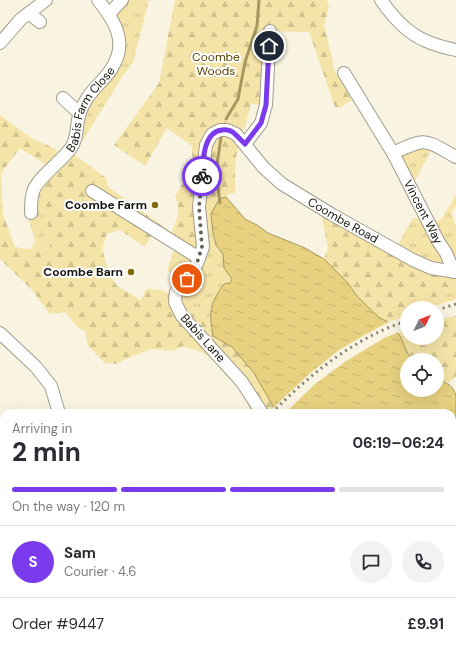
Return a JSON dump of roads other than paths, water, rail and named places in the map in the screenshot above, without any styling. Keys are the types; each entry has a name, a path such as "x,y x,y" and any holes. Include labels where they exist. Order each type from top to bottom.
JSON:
{"street":[{"path":"0,43 17,23 46,0"},
{"name":"Babis Farm Close","path":"31,213 33,191 40,181 74,145 79,113 88,97 113,67 119,51 118,35 109,14 98,0"},
{"path":"109,14 122,0"},
{"path":"381,0 396,19 408,30 426,41 456,50"},
{"path":"29,12 40,22"},
{"path":"245,144 261,123 266,105 270,31"},
{"name":"Vincent Way","path":"344,73 364,97 455,272"},
{"path":"63,98 79,113"},
{"name":"Babis Lane","path":"245,144 236,134 227,130 220,130 212,134 206,145 199,207 202,247 196,266 176,292 174,302 182,316 242,382 259,409"},
{"path":"393,153 417,142 428,142 456,157"},
{"name":"Coombe Road","path":"245,144 264,168 282,184 331,214 421,264 430,268 455,272"},
{"path":"92,191 199,258"},
{"path":"2,339 36,367 51,386 58,409"}],"water":[{"path":"226,197 245,219 268,233 305,248 324,259 347,282 358,297 380,318 388,322 400,336 400,345 404,345 408,353 400,353 400,397 444,397 444,382 455,392 456,409 275,409 254,373 232,347 213,336 211,308 215,297 224,284 230,283 232,279 224,268 223,254 216,245 211,214 219,199"}],"waterway":[{"path":"226,119 238,99 245,62 257,26 259,0"},
{"path":"220,203 216,172 221,137"}],"railway":[{"path":"444,308 456,304"},
{"path":"276,409 309,378 351,347 387,328 400,323"}],"place":[{"name":"Coombe Farm","path":"155,205"},
{"name":"Coombe Barn","path":"131,272"}],"park label":[{"name":"Coombe Woods","path":"216,64"}]}
